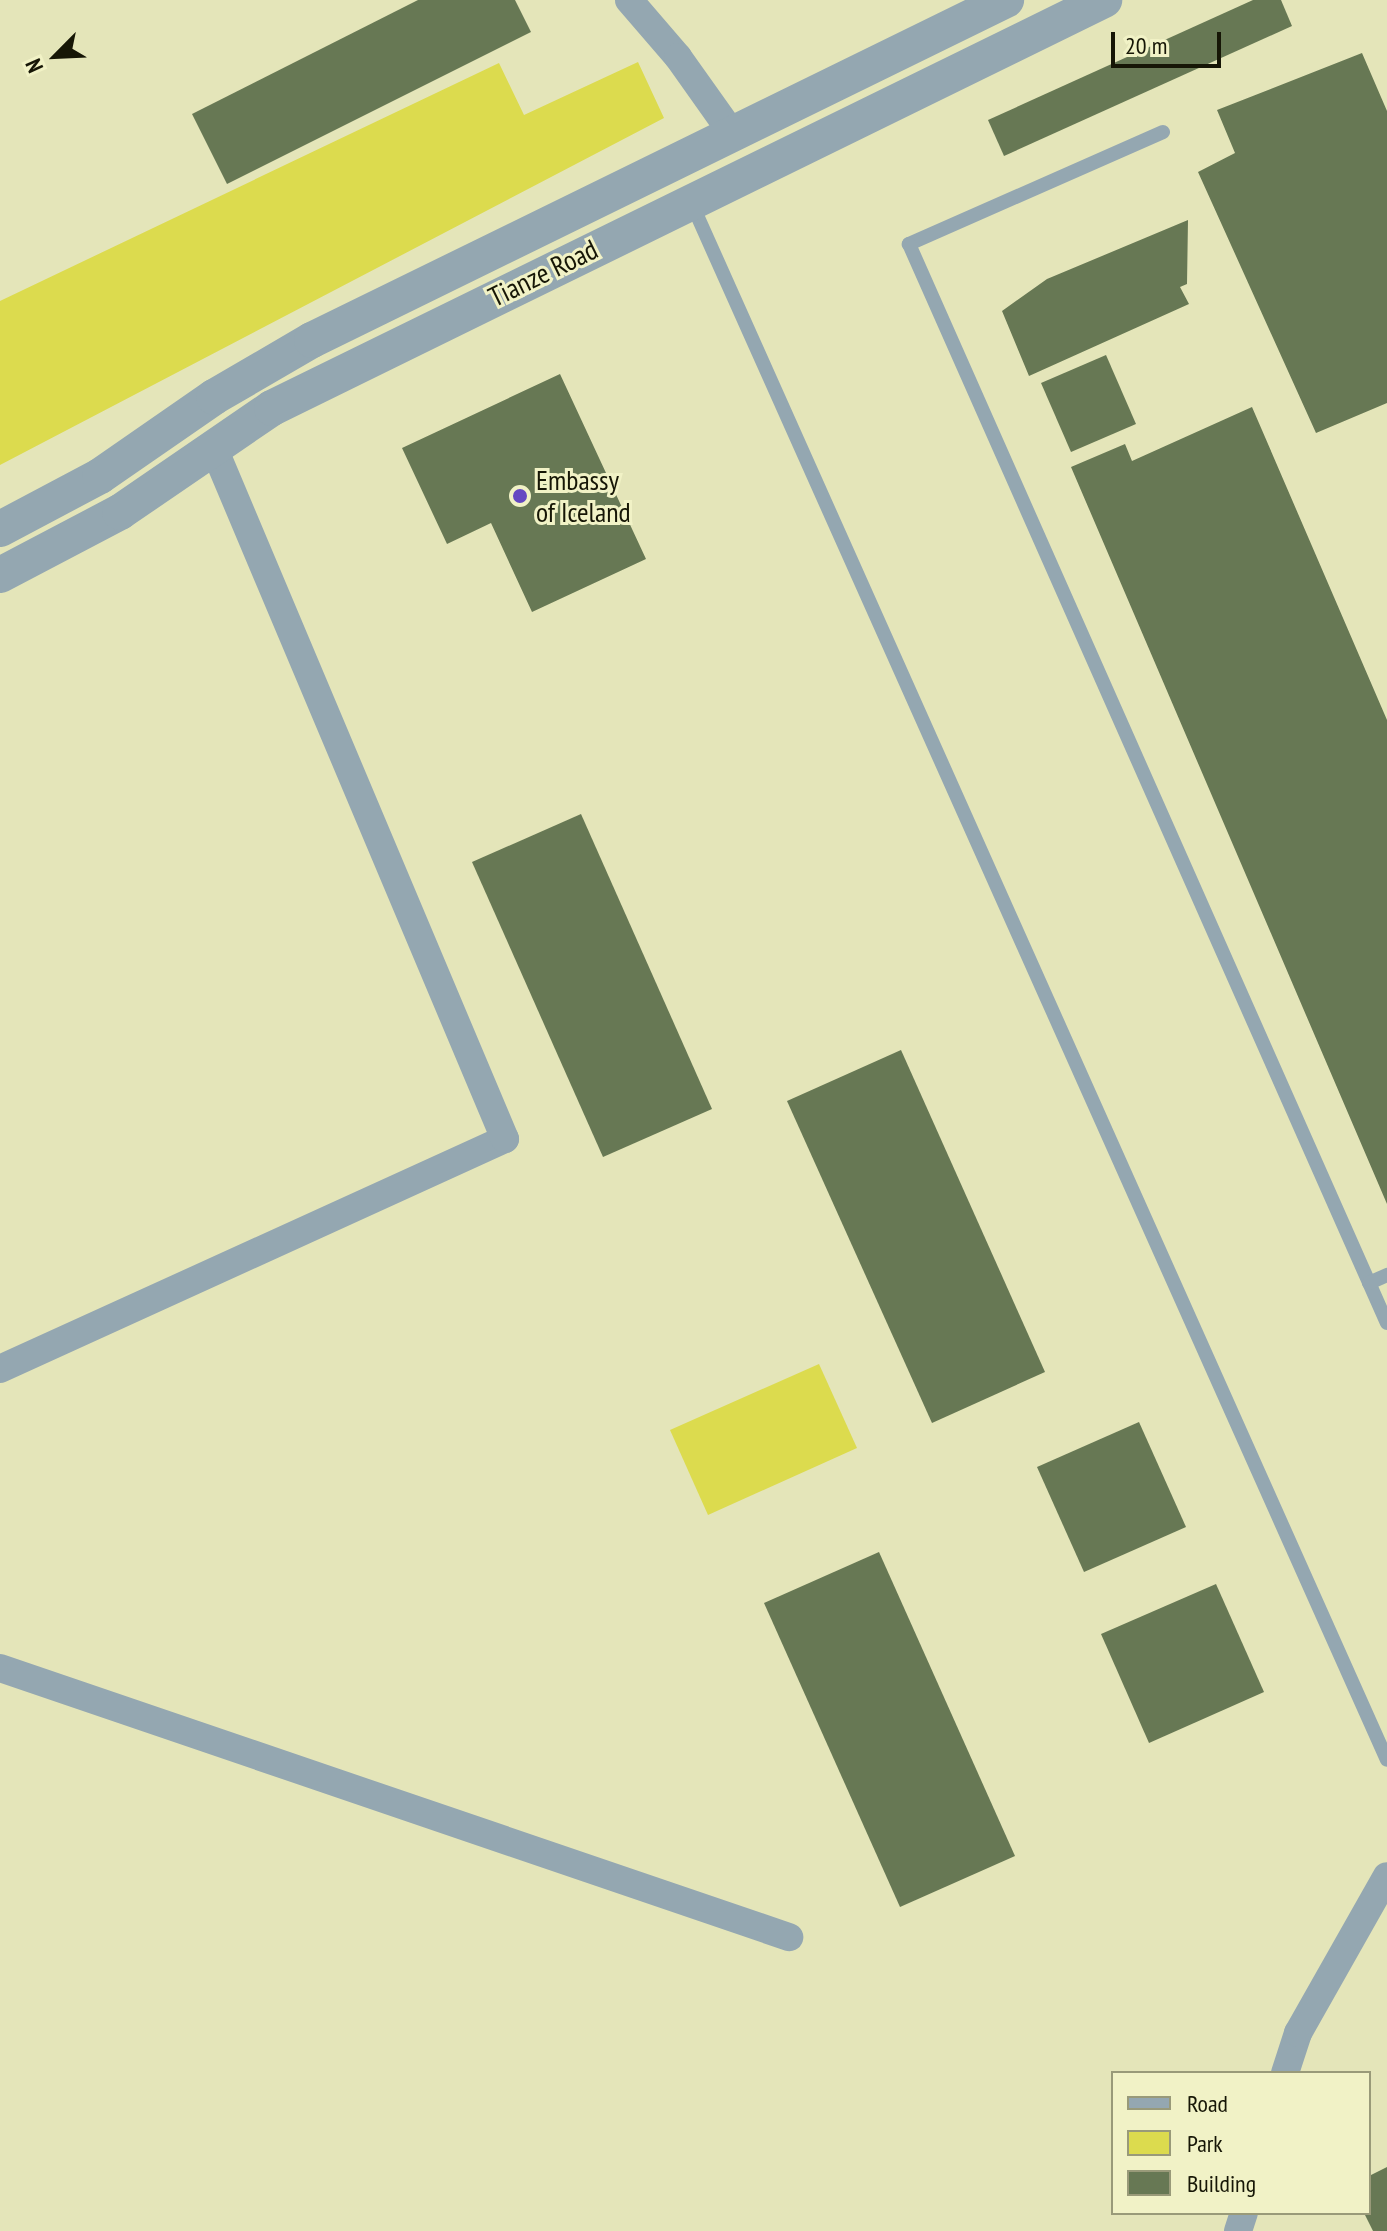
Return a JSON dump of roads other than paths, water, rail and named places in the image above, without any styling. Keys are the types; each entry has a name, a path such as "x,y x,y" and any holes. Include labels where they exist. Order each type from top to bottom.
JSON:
{"street":[{"path":"629,0 678,57 732,133"},
{"name":"Tianze Road","path":"0,529 100,476 214,397 312,340 1006,0"},
{"name":"Tianze Road","path":"0,575 120,512 272,408 1104,0"},
{"path":"0,1369 505,1139 213,446"},
{"path":"0,1668 789,1937"},
{"path":"1286,2071 1298,2033 1387,1876"}],"lane":[{"path":"1163,132 909,244 1387,1323"},
{"path":"691,200 1387,1760"},
{"path":"1369,1283 1387,1275"}],"place":[{"name":"Embassy of Iceland","path":"520,496"}]}
